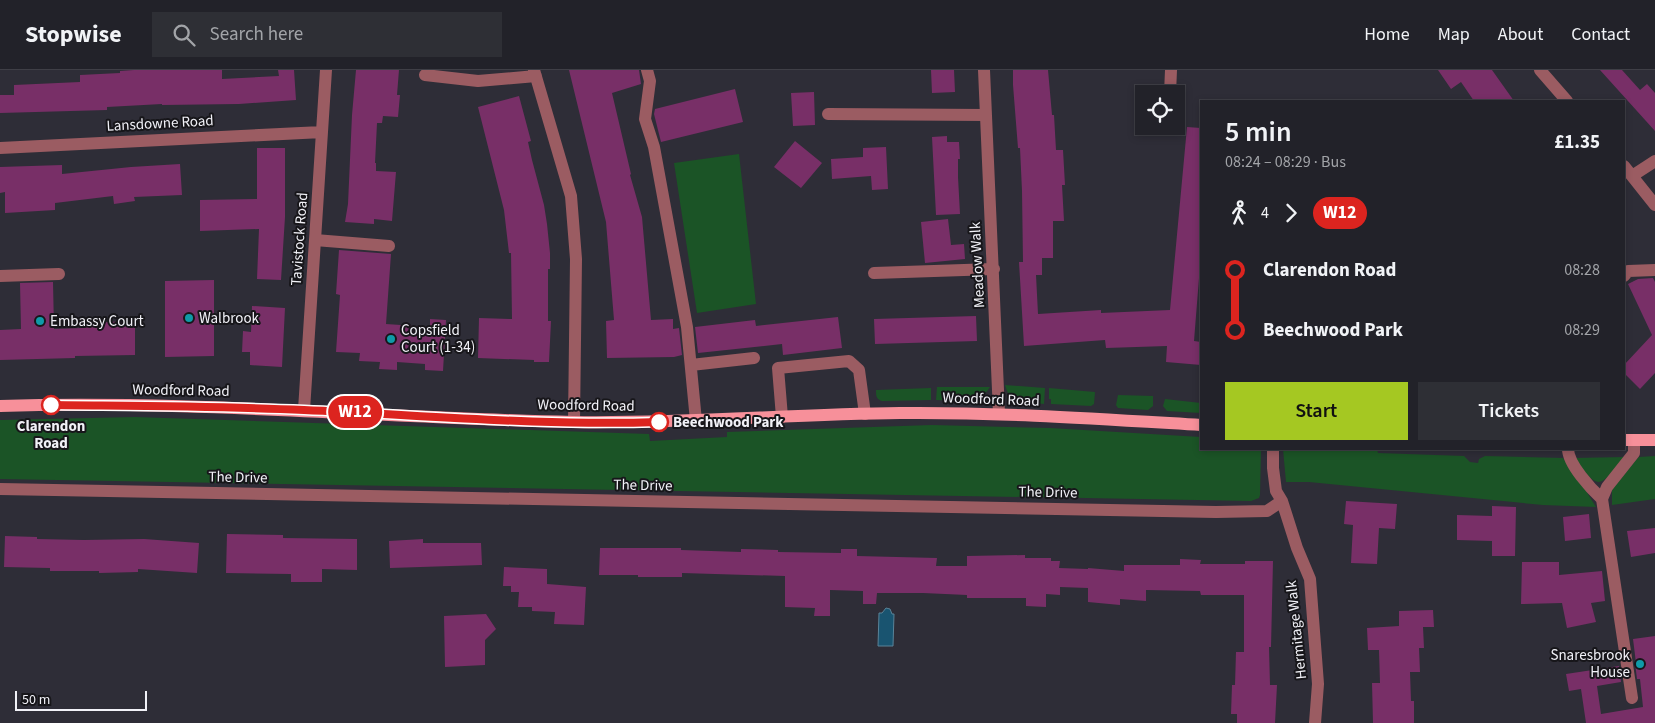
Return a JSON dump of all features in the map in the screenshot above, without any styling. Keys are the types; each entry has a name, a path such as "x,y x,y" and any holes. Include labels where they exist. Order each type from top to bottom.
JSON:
{"main road":[{"name":"Woodford Road","path":"0,406 232,407 574,422 865,414 999,414 1200,425"},
{"path":"1629,440 1655,440"}],"street":[{"name":"Tavistock Road","path":"304,410 326,70"},
{"path":"647,70 650,81 645,119 654,147 687,327 696,420"},
{"name":"Meadow Walk","path":"984,70 999,414"},
{"path":"1171,85 1172,70"},
{"path":"1540,70 1566,100"},
{"path":"425,75 478,81 535,73 571,196 576,259 574,422"},
{"path":"828,114 986,115"},
{"name":"Lansdowne Road","path":"0,148 322,132"},
{"path":"1632,176 1655,160"},
{"path":"1625,167 1655,205"},
{"path":"315,240 389,246"},
{"path":"874,273 994,269"},
{"path":"1625,275 1628,271 1655,270"},
{"path":"0,276 60,274"},
{"path":"691,365 754,358"},
{"path":"782,417 778,368 849,361 859,370 865,414"},
{"path":"1629,440 1634,453 1608,487 1602,499 1632,698"},
{"name":"Hermitage Walk","path":"1272,450 1272,468 1276,490 1282,501 1297,548 1310,579 1318,684 1315,723"},
{"path":"1568,450 1568,454 1587,484 1602,499"},
{"name":"The Drive","path":"0,489 1216,512 1267,511 1282,501"}],"green space":[{"path":"739,154 756,304 697,313 674,163"},
{"path":"1005,385 1045,388 1044,404 1019,402 1011,397"},
{"path":"937,387 990,387 980,397 959,401 936,400"},
{"path":"931,388 931,400 882,401 877,398 876,394 876,390"},
{"path":"1049,388 1095,392 1094,404 1091,406 1051,404"},
{"path":"1118,395 1153,396 1153,406 1148,410 1118,408 1116,405"},
{"path":"1165,399 1200,403 1200,413 1167,411 1163,406"},
{"path":"135,417 649,434 650,441 727,437 727,432 932,425 1050,428 1200,437 1200,450 1261,450 1260,495 1259,498 1251,501 0,479 0,420"},
{"path":"1283,450 1377,450 1378,453 1464,456 1470,462 1478,463 1479,459 1485,456 1563,458 1596,507 1543,505 1309,482 1286,482"},
{"path":"1655,456 1655,499 1612,505 1612,490 1636,460 1639,457"},
{"path":"1624,457 1604,480 1599,482 1589,477 1574,458"}],"water":[{"path":"886,608 890,609 892,614 894,614 893,646 878,646 879,613 882,613"}],"building":[{"path":"222,70 222,79 279,76 278,70 294,70 296,100 239,104 162,104 107,107 107,110 0,113 0,95 14,95 14,85 80,82 80,75 120,73 120,71"},
{"path":"356,70 399,70 397,95 400,95 398,117 383,116 382,123 377,123 375,163 376,171 396,172 392,221 374,219 374,224 345,222 348,204"},
{"path":"569,70 639,70 641,84 612,93 630,175 642,217 651,320 673,319 673,329 679,328 682,355 674,357 607,358 606,321 614,320 606,222"},
{"path":"931,70 954,70 955,92 932,93"},
{"path":"1013,70 1048,70 1056,150 1063,150 1065,185 1062,185 1064,221 1053,221 1053,258 1042,258 1042,275 1036,275 1038,314 1101,310 1101,313 1170,310 1187,127 1200,128 1200,266 1194,341 1200,342 1200,365 1166,362 1167,346 1106,348 1105,340 1024,346 1019,262 1023,262 1022,191 1020,148 1018,148"},
{"path":"1438,70 1492,70 1513,100 1473,100 1461,82 1451,89"},
{"path":"1600,70 1622,70 1640,90 1647,84 1655,93 1655,131"},
{"path":"735,89 743,122 661,142 654,114 655,109"},
{"path":"814,92 815,125 793,126 791,93"},
{"path":"519,96 531,141 528,142 547,224 550,253 550,269 548,269 548,321 551,321 549,362 478,358 479,318 512,319 511,253 509,253 504,210 478,107"},
{"path":"947,136 947,142 959,142 960,214 936,215 932,137"},
{"path":"795,141 822,163 801,188 774,167"},
{"path":"886,147 888,189 872,190 871,176 832,179 831,159 863,157 863,148"},
{"path":"257,148 285,148 285,217 281,280 257,279 259,229 200,231 200,200 257,199"},
{"path":"180,164 182,195 134,197 135,201 114,204 113,196 55,203 55,210 5,213 5,192 0,193 0,167 62,165 62,174"},
{"path":"948,219 951,245 964,244 965,259 925,263 921,222"},
{"name":"Copsfield Court (1-34)","path":"339,250 391,254 386,324 430,327 430,319 446,320 443,371 425,370 425,364 397,362 397,370 379,369 380,362 359,361 360,353 336,352 340,295 336,294"},
{"path":"1653,278 1655,282 1655,373 1640,389 1625,374 1625,364 1652,335 1628,284 1638,279"},
{"name":"Walbrook","path":"214,280 214,356 165,357 165,281"},
{"name":"Embassy Court","path":"53,282 54,329 82,328 82,323 135,321 135,355 0,360 0,330 21,329 20,283"},
{"path":"252,306 285,308 282,367 250,365 250,352 242,352 243,331 251,332"},
{"path":"976,316 977,341 875,344 874,319"},
{"path":"838,317 842,348 783,355 782,344 698,353 695,327 755,320 756,326"},
{"path":"1346,501 1397,504 1395,529 1379,528 1377,564 1351,563 1353,525 1344,524"},
{"path":"1492,506 1516,507 1515,556 1492,556 1492,541 1457,540 1457,515 1492,516"},
{"path":"1589,514 1591,538 1565,541 1563,517"},
{"path":"1655,528 1655,553 1631,557 1627,531"},
{"path":"227,534 283,535 283,538 357,539 357,570 322,569 322,582 291,582 291,574 226,573"},
{"path":"5,536 37,537 37,539 144,539 199,543 197,573 138,569 138,572 99,573 99,571 50,571 50,568 4,567"},
{"path":"423,539 423,543 481,543 482,565 390,568 389,541"},
{"path":"600,548 681,548 681,550 741,552 741,549 778,550 778,552 841,553 841,549 857,549 857,556 937,558 936,566 967,566 967,556 1025,555 1025,558 1051,558 1051,561 1060,561 1059,568 1124,571 1124,565 1180,565 1180,559 1201,560 1200,564 1245,564 1245,561 1273,561 1271,647 1269,647 1270,685 1277,685 1275,723 1237,723 1237,714 1231,714 1232,685 1235,685 1236,652 1244,652 1244,595 1201,595 1200,591 1146,590 1146,601 1120,599 1120,605 1088,602 1088,588 1060,587 1060,595 1046,594 1046,607 1026,606 1026,598 967,598 967,595 923,593 877,593 876,604 863,604 863,591 830,590 830,616 814,616 815,608 785,607 785,576 682,573 682,577 599,575"},
{"path":"1522,562 1559,562 1559,575 1602,571 1605,601 1591,603 1596,622 1567,628 1562,603 1521,604"},
{"path":"504,567 547,569 547,584 586,587 584,625 554,624 555,612 532,611 532,607 518,607 519,592 511,592 511,586 503,586"},
{"path":"1433,610 1434,627 1423,627 1424,648 1419,648 1420,672 1410,672 1411,701 1414,701 1414,723 1373,723 1372,683 1380,683 1379,650 1368,650 1367,628 1399,626 1399,611"},
{"path":"486,614 496,629 485,640 485,665 445,667 444,616"},
{"path":"1655,636 1655,723 1586,723 1581,689 1569,691 1566,674 1619,666 1621,682 1597,686 1601,714 1643,707 1640,679 1637,679 1633,639"}],"bus line":[{"name":"W12","path":"51,405 232,407 574,422 659,422"}],"place":[{"name":"Walbrook","path":"189,318"},
{"name":"Embassy Court","path":"40,321"},
{"name":"Copsfield Court (1-34)","path":"391,339"},
{"name":"Clarendon Road","path":"51,405"},
{"name":"Beechwood Park","path":"659,422"},
{"name":"Snaresbrook House","path":"1640,664"}]}
